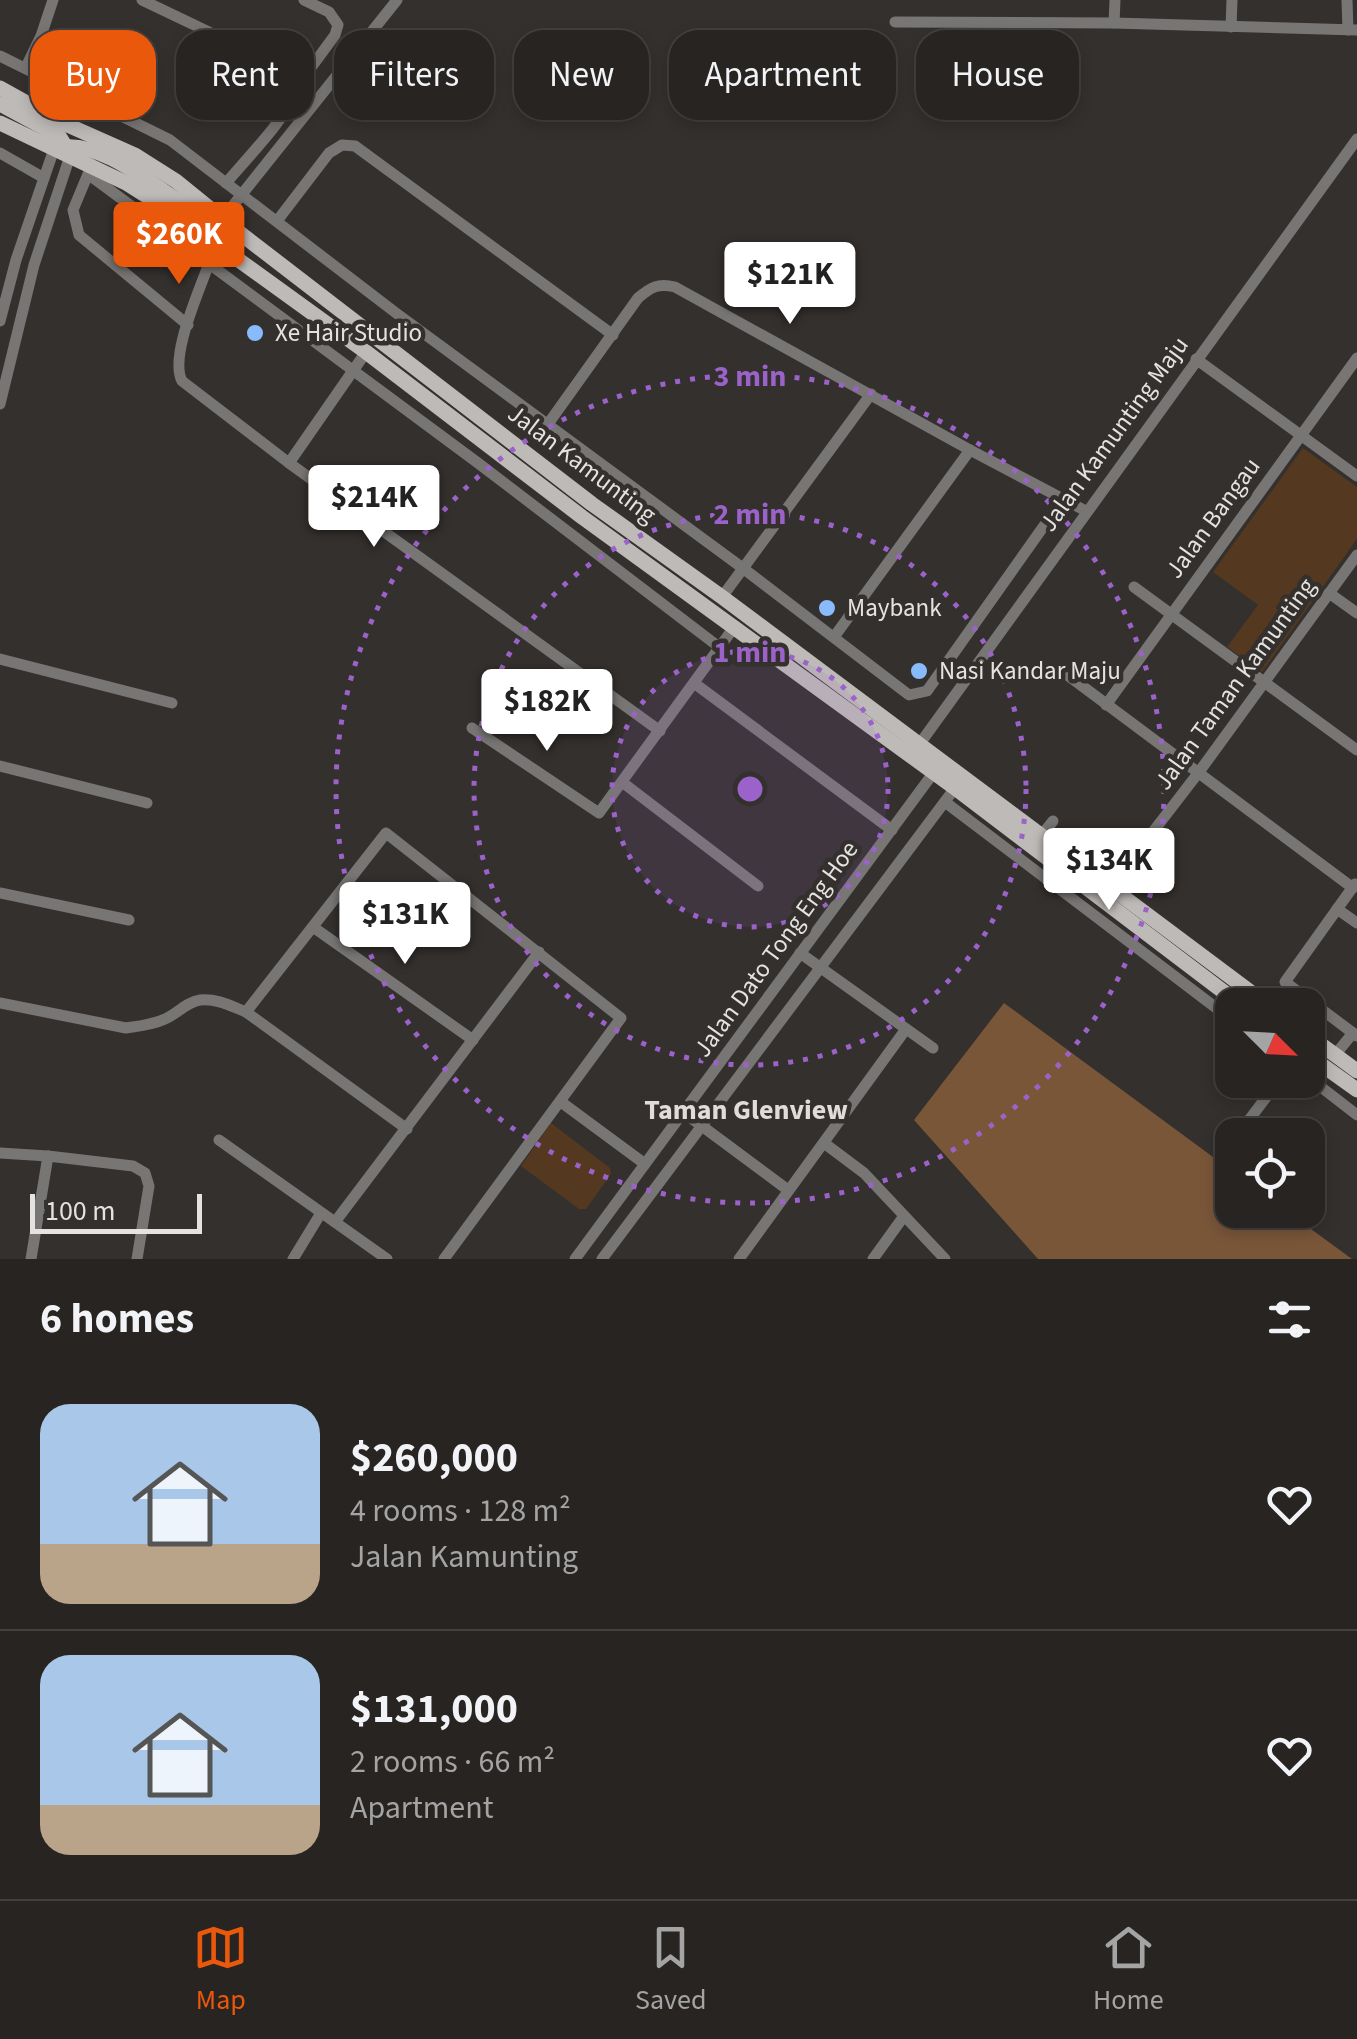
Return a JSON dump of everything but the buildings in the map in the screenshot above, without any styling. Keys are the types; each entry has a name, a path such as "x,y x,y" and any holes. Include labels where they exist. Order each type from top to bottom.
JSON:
{"main road":[{"name":"Jalan Kamunting","path":"0,88 152,164 592,504 722,597 914,751"},
{"path":"0,104 59,136 63,151 93,151 127,168 223,230 244,237"},
{"name":"Jalan Kamunting","path":"0,122 126,183 175,214 366,352 582,517 938,767 1218,988"},
{"name":"Jalan Kamunting","path":"959,783 1047,828 1116,889 1246,988"},
{"path":"1325,1047 1357,1071"},
{"path":"1325,1066 1357,1090"}],"street":[{"path":"26,67 53,0"},
{"path":"142,0 205,30"},
{"path":"304,0 329,12 338,25 314,63"},
{"path":"1114,23 1115,0"},
{"path":"1231,27 1232,0"},
{"path":"895,22 1352,30 1346,0"},
{"path":"223,218 393,1"},
{"path":"0,56 170,140 909,695 927,690 1063,499"},
{"path":"314,76 325,89"},
{"path":"226,183 278,120"},
{"name":"Jalan Kamunting Maju","path":"914,751 1357,138"},
{"path":"277,221 329,153 342,145 355,146 613,335"},
{"path":"0,321 44,178 63,151"},
{"path":"0,404 63,151"},
{"path":"0,153 44,178"},
{"path":"188,325 79,235 72,210 88,174 719,648"},
{"path":"208,263 178,362 182,381 660,731"},
{"path":"548,424 638,298 657,284 665,284 1086,510"},
{"path":"289,463 366,352"},
{"name":"Jalan Bangau","path":"1106,705 1357,358"},
{"path":"1196,359 1357,476"},
{"path":"722,597 871,394"},
{"path":"834,637 970,450"},
{"name":"Jalan Taman Kamunting","path":"1116,889 1142,846 1357,555"},
{"path":"1134,586 1357,750"},
{"path":"1329,592 1357,614"},
{"path":"472,728 599,813 735,626"},
{"path":"0,659 172,703"},
{"path":"1062,671 1355,885 1285,982 1355,1034 1335,1054"},
{"path":"694,683 892,830"},
{"path":"0,766 147,803"},
{"name":"Jalan Dato Tong Eng Hoe","path":"574,1259 938,767"},
{"path":"622,782 758,886"},
{"path":"602,1259 959,783"},
{"path":"945,802 1215,1007"},
{"path":"246,1012 386,833 621,1018 444,1259"},
{"path":"0,893 128,920"},
{"path":"1337,909 1357,923"},
{"path":"313,928 473,1040"},
{"path":"335,1222 539,952"},
{"path":"800,953 933,1048"},
{"path":"0,1004 126,1028 167,1018 189,1003 218,1001 246,1012 406,1129"},
{"path":"739,1259 906,1029"},
{"path":"1325,1090 1357,1114"},
{"path":"1251,1118 1266,1098"},
{"path":"561,1102 645,1164"},
{"path":"683,1112 788,1190"},
{"path":"219,1140 387,1259"},
{"path":"824,1143 864,1173 945,1259"},
{"path":"0,1153 133,1166 145,1173 149,1186 137,1259"},
{"path":"31,1259 48,1156"},
{"path":"294,1259 321,1213"},
{"path":"873,1259 904,1216"}],"shaded area":[{"path":"1303,448 1357,487 1357,539 1262,672 1227,647 1258,605 1213,572"},
{"path":"1004,1003 1215,1158 1215,1228 1310,1228 1352,1259 1038,1259 914,1120"},
{"path":"551,1123 610,1168 611,1174 586,1209 579,1209 521,1166"}],"place":[{"name":"Xe Hair Studio","path":"255,333"},
{"name":"Maybank","path":"827,608"},
{"name":"Nasi Kandar Maju","path":"919,671"}],"district":[{"name":"Taman Glenview","path":"746,1110"}]}
